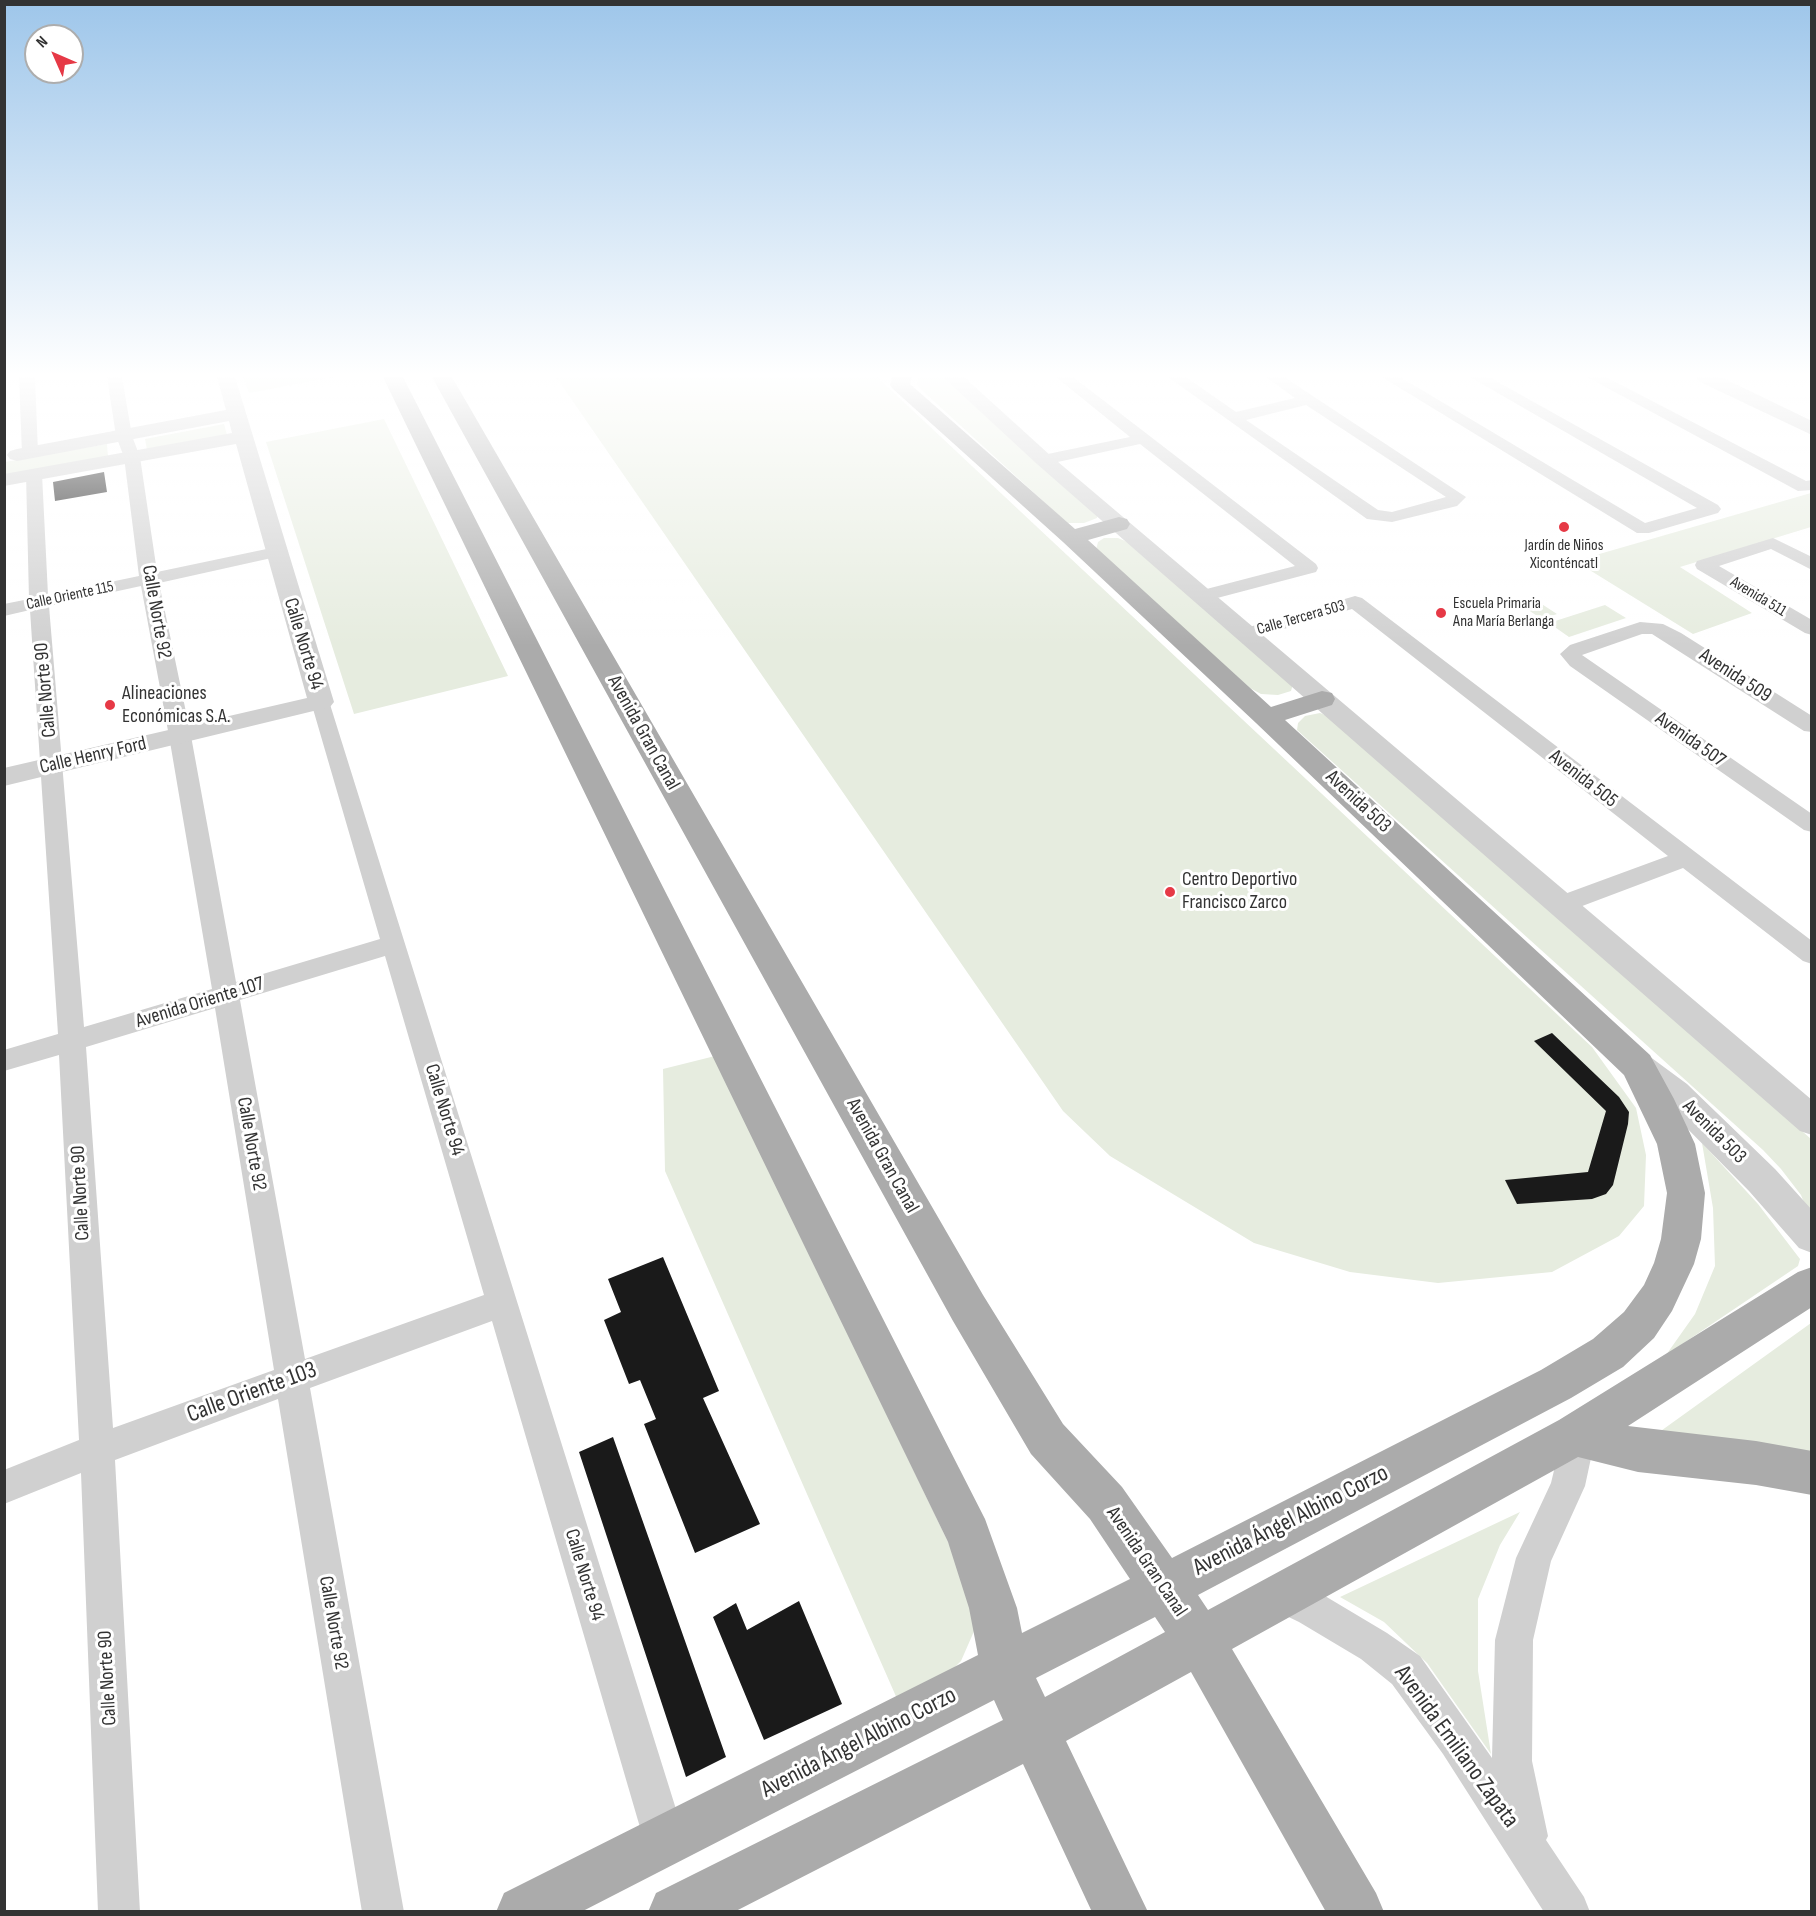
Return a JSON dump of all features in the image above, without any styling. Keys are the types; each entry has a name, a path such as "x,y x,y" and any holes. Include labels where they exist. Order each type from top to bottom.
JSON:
{"main road":[{"path":"437,466 969,1535 993,1608 1005,1669 1122,1911"},
{"name":"Avenida Gran Canal","path":"493,466 968,1308 1047,1439 1106,1503 1200,1641 1357,1911"},
{"name":"Avenida 503","path":"993,466 1266,717 1637,1065"},
{"path":"1071,537 1119,524"},
{"path":"1266,717 1322,699"},
{"name":"Avenida Ángel Albino Corzo","path":"523,1911 1005,1669 1556,1384 1608,1353 1639,1324 1658,1298 1674,1264 1681,1239 1686,1193 1676,1144 1656,1099 1637,1065"},
{"path":"684,1909 1034,1731 1575,1436 1812,1285"},
{"path":"1575,1436 1638,1450 1756,1463 1812,1473"}],"street":[{"path":"4,480 28,466"},
{"name":"Calle Norte 90","path":"32,466 39,603 72,1041 97,1450 119,1911"},
{"name":"Calle Norte 92","path":"131,466 149,579 180,735 226,996 382,1911"},
{"name":"Calle Norte 94","path":"252,466 501,1303 665,1841"},
{"path":"1052,466 1812,1121"},
{"path":"1179,466 1310,568 1202,596"},
{"path":"1303,466 1380,518 1451,502 1457,497 1410,466"},
{"path":"1541,466 1643,529 1692,517 1712,509 1636,466"},
{"path":"1770,466 1808,486"},
{"name":"Avenida 511","path":"1812,565 1773,543 1704,565 1812,629"},
{"name":"Calle Oriente 115","path":"4,610 276,552"},
{"name":"Calle Tercera 503","path":"1246,634 1355,602"},
{"name":"Avenida 505","path":"1355,602 1812,955"},
{"name":"Avenida 509","path":"1570,654 1577,649 1640,628 1656,628 1674,637 1812,726"},
{"name":"Avenida 507","path":"1570,654 1577,662 1807,816"},
{"name":"Calle Henry Ford","path":"4,777 321,702"},
{"path":"1560,905 1685,858"},
{"name":"Avenida Oriente 107","path":"4,1060 226,996 394,944"},
{"name":"Avenida 503","path":"1637,1065 1675,1094 1699,1117 1762,1180 1812,1237"},
{"name":"Calle Oriente 103","path":"4,1487 97,1450 501,1303"},
{"name":"Avenida Emiliano Zapata","path":"1530,1851 1512,1761 1514,1640 1534,1558 1568,1486 1574,1458 1575,1436"},
{"name":"Avenida Emiliano Zapata","path":"1283,1595 1312,1609 1374,1646 1406,1670 1457,1740 1569,1911"}],"shaded area":[{"path":"5,466 57,466 5,476"},
{"path":"274,466 407,466 508,676 354,714"},
{"name":"Centro Deportivo Francisco Zarco","path":"618,466 972,466 1592,1047 1636,1108 1646,1155 1644,1206 1619,1236 1552,1272 1438,1283 1350,1272 1254,1243 1110,1156 1063,1111"},
{"path":"1005,466 1045,466 1097,513 1097,518 1084,523 1068,523"},
{"path":"1811,493 1811,527 1680,567 1752,613 1693,634 1575,561"},
{"path":"1104,538 1118,538 1130,543 1293,684 1291,691 1278,695 1261,694 1250,688 1096,550 1098,542"},
{"path":"1534,599 1557,614 1542,619 1519,604"},
{"path":"1605,605 1626,618 1569,637 1549,623"},
{"path":"1320,713 1335,719 1811,1139 1811,1220 1801,1195 1763,1150 1297,730 1298,723 1305,716"},
{"path":"715,1056 960,1567 975,1629 961,1661 940,1682 898,1701 665,1171 663,1069"},
{"path":"1702,1143 1758,1204 1800,1259 1798,1266 1666,1355 1695,1314 1715,1266 1713,1208"},
{"path":"1811,1323 1811,1454 1658,1433"},
{"path":"1520,1512 1500,1545 1478,1599 1478,1671 1491,1754 1427,1663 1384,1622 1340,1597"}],"building":[{"path":"104,472 107,492 55,501 53,482"},
{"path":"1552,1033 1619,1097 1629,1112 1628,1124 1613,1185 1606,1194 1592,1199 1517,1204 1505,1180 1588,1172 1606,1111 1534,1041"},
{"path":"663,1257 719,1391 703,1398 760,1524 695,1553 644,1424 656,1419 640,1380 629,1384 604,1320 621,1312 608,1279"},
{"path":"613,1437 726,1757 686,1777 579,1452"},
{"path":"799,1601 842,1704 764,1740 713,1617 736,1603 747,1630"}],"place":[{"name":"Jardín de Niños Xiconténcatl","path":"1564,527"},
{"name":"Escuela Primaria Ana María Berlanga","path":"1441,613"},
{"name":"Alineaciones Económicas S.A.","path":"110,705"},
{"name":"Centro Deportivo Francisco Zarco","path":"1170,892"}]}
